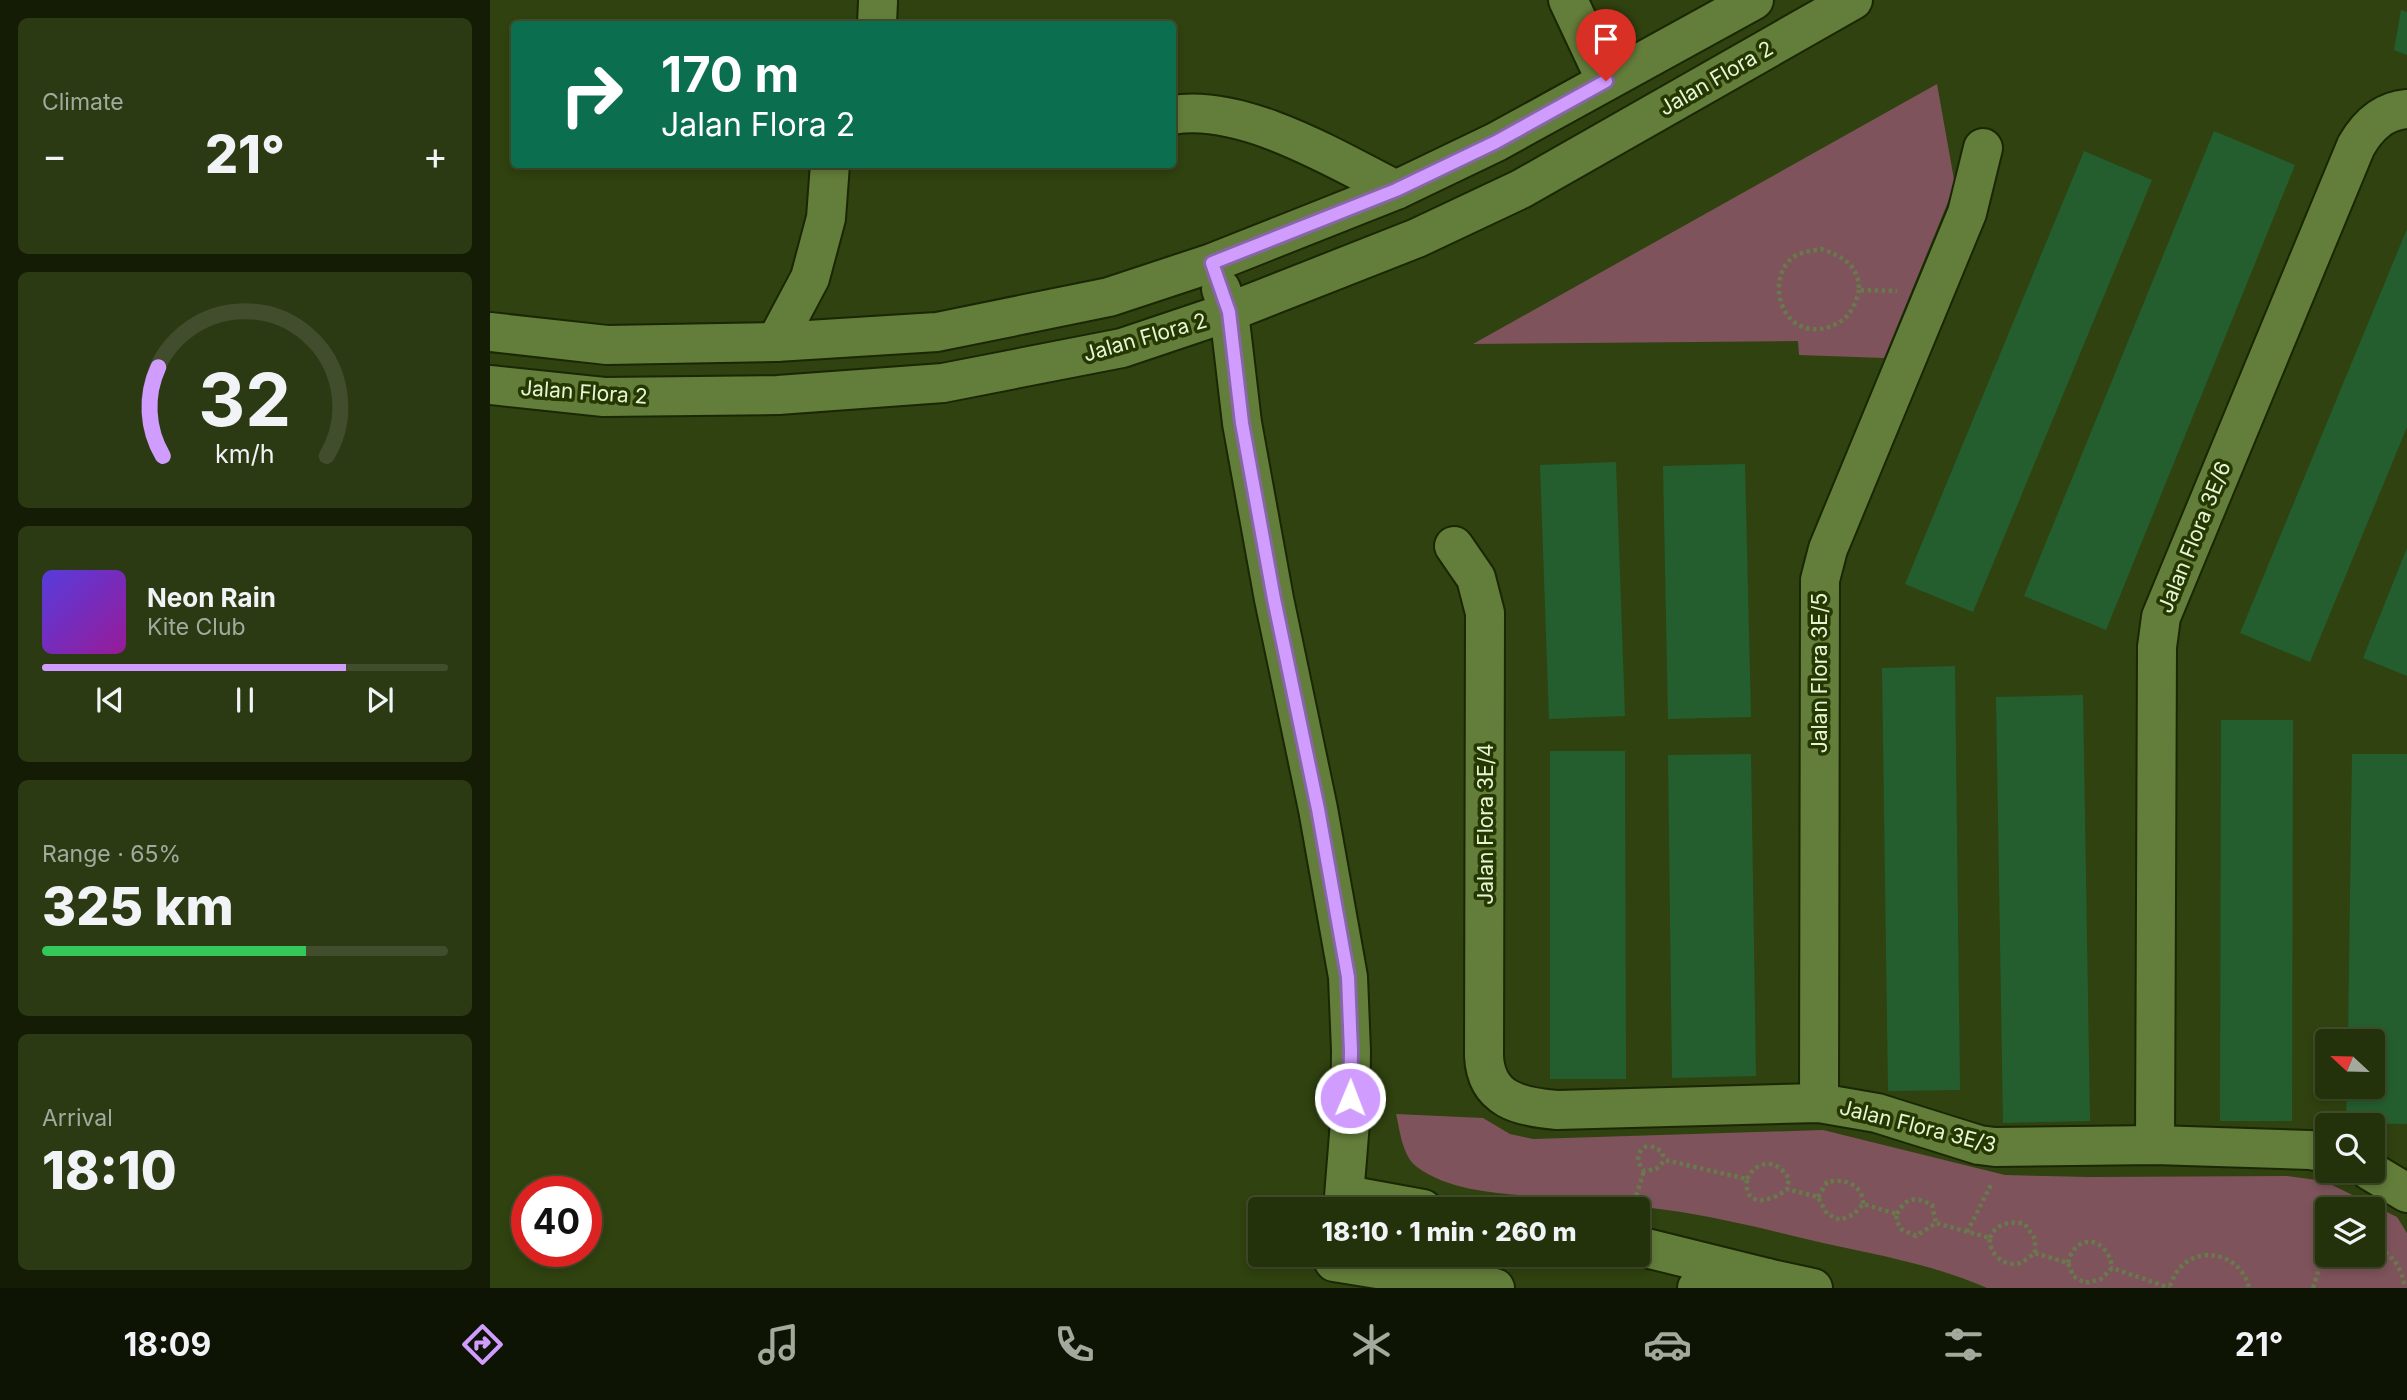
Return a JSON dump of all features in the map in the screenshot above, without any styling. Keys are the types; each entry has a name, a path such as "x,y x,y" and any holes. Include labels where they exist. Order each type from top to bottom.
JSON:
{"street":[{"path":"1568,0 1606,81"},
{"path":"490,332 607,345 776,342 937,332 1109,297 1212,263 1396,190 1496,142 1754,0"},
{"name":"Jalan Flora 2","path":"490,385 604,397 778,395 943,383 1122,348 1229,312 1417,238 1521,189 1853,0"},
{"name":"Jalan Flora 3E/6","path":"2155,1145 2157,647 2161,617 2356,146 2374,122 2396,110 2407,109"},
{"path":"1176,115 1189,113 1239,120 1296,139 1396,190"},
{"name":"Jalan Flora 3E/5","path":"1819,1103 1820,580 1828,549 1967,213 1983,148"},
{"path":"776,342 810,278 826,218 830,168"},
{"path":"1212,263 1229,312 1242,423 1274,599 1318,809 1348,977 1351,1051 1345,1197"},
{"name":"Jalan Flora 3E/4","path":"1454,546 1476,578 1485,613 1484,1056 1487,1077 1492,1085 1510,1100"},
{"name":"Jalan Flora 3E/3","path":"1510,1100 1531,1108 1557,1110 1819,1103 1877,1113 1979,1145 2010,1148 2155,1145 2315,1151"},
{"path":"2385,1180 2407,1193"},
{"path":"1650,1250 1813,1288"},
{"path":"1332,1268 1495,1288"},
{"path":"1697,1288 1767,1278"}],"path":[{"path":"1821,249 1847,260 1856,271 1859,290 1849,314 1836,324 1820,329 1800,326 1791,320 1779,297 1782,271 1791,258 1821,249"},
{"path":"1859,290 1935,291"},
{"path":"1651,1146 1666,1107"},
{"path":"1644,1171 1639,1166 1637,1157 1645,1146 1661,1151 1665,1160"},
{"path":"1967,1232 2010,1148"},
{"path":"1644,1171 1656,1169 1665,1160"},
{"path":"1665,1160 1747,1179"},
{"path":"1768,1163 1785,1172 1789,1179 1787,1189 1774,1199 1757,1200 1750,1195 1746,1186 1747,1179 1759,1165 1768,1163"},
{"path":"1636,1197 1644,1171"},
{"path":"1787,1189 1818,1197 1827,1214 1840,1220 1854,1214 1863,1204 1863,1197 1857,1187 1838,1179 1827,1182 1818,1197"},
{"path":"1936,1223 1932,1205 1917,1198 1910,1198 1905,1202 1896,1220 1907,1234 1916,1236 1936,1223 1990,1238"},
{"path":"1863,1204 1897,1214"},
{"path":"2017,1222 2025,1224 2035,1239 2035,1253 2019,1264 2004,1262 1992,1251 1989,1244 1993,1230 2017,1222"},
{"path":"2081,1242 2091,1243 2101,1245 2107,1250 2112,1268 2101,1279 2085,1283 2073,1276 2068,1263 2076,1245 2081,1242"},
{"path":"2385,1252 2398,1264 2405,1288"},
{"path":"2035,1253 2068,1263"},
{"path":"2112,1268 2170,1287 2180,1266 2191,1258 2203,1255 2225,1259 2237,1267 2243,1273 2249,1288"},
{"path":"2313,1288 2320,1267"}],"shaded area":[{"path":"1937,84 1955,185 1884,358 1799,355 1798,341 1473,344"},
{"path":"1396,1114 1483,1118 1510,1134 1533,1139 1823,1130 2005,1175 2287,1176 2315,1180 2315,1183 2328,1183 2356,1197 2315,1197 2315,1267 2385,1267 2385,1211 2397,1217 2407,1233 2407,1288 1987,1288 1906,1261 1706,1216 1650,1208 1650,1197 1543,1197 1460,1186 1445,1182 1417,1167 1408,1156"}],"building":[{"path":"2401,10 2407,12 2407,55 2394,50"},
{"path":"2214,131 2295,165 2106,630 2024,596"},
{"path":"2084,151 2152,180 1973,612 1905,584"},
{"path":"2407,229 2407,427 2310,662 2240,633"},
{"path":"1616,462 1625,716 1549,719 1540,465"},
{"path":"1745,464 1751,717 1668,719 1663,466"},
{"path":"2407,548 2407,676 2363,658"},
{"path":"1955,666 1960,1090 1888,1091 1882,668"},
{"path":"2083,695 2090,1121 2003,1123 1996,697"},
{"path":"2221,720 2293,720 2292,1121 2220,1121"},
{"path":"1550,751 1625,751 1626,1079 1550,1079"},
{"path":"1751,754 1756,1076 1672,1078 1668,755"},
{"path":"2352,754 2407,754 2407,1124 2385,1124 2385,1113 2346,1113 2347,1099 2385,1099 2385,1029 2348,1029"}],"route":[{"path":"1350,1098 1348,977 1318,809 1274,599 1242,423 1229,312 1212,263 1396,190 1496,142 1606,81"}]}
